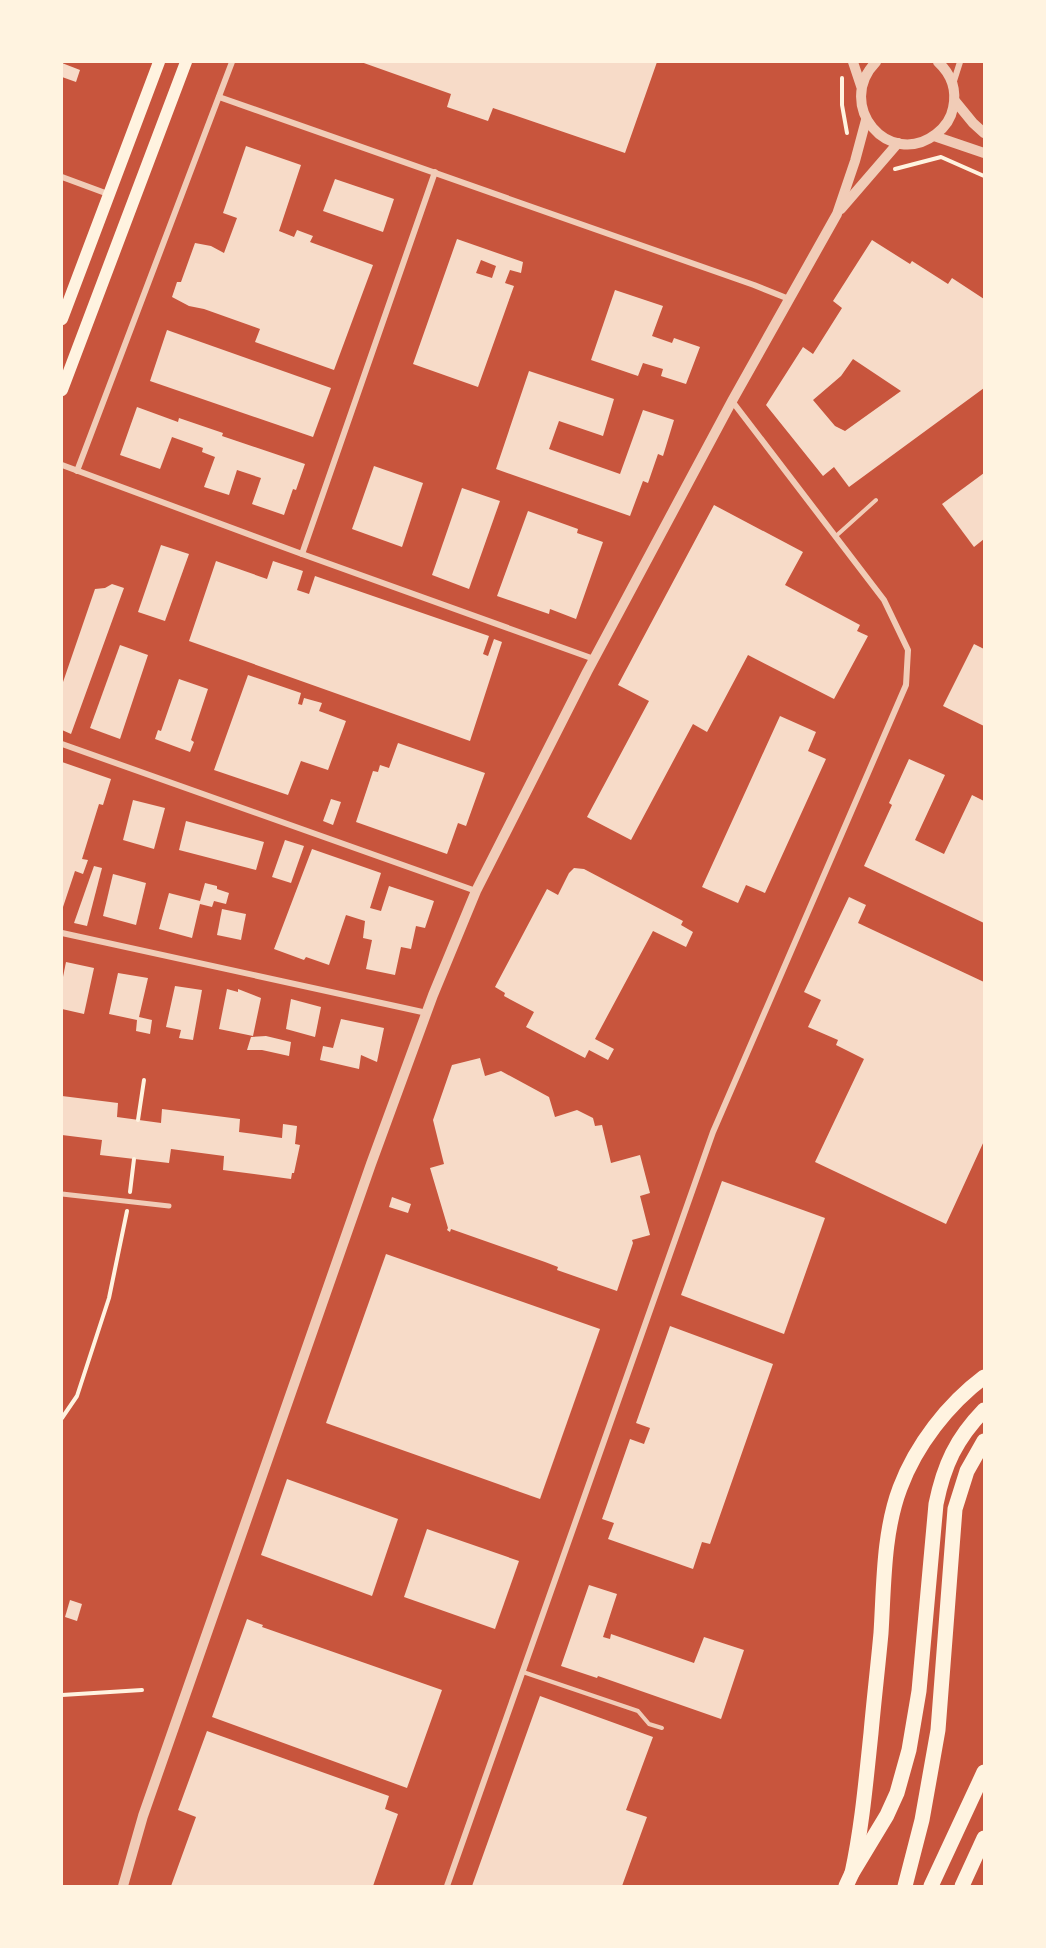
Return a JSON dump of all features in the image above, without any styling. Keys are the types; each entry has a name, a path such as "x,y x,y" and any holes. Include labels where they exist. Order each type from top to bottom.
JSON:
{"highway":[{"path":"848,1883 858,1845 878,1675 886,1563 899,1489 915,1456 940,1421 951,1407 984,1377"},
{"path":"848,1883 887,1815 897,1793 909,1750 919,1691 936,1504 942,1475 964,1433 984,1410"},
{"path":"905,1887 922,1820 938,1730 955,1509 967,1471 984,1441"},
{"path":"931,1887 984,1772"},
{"path":"962,1887 984,1838"}],"main road":[{"path":"62,319 159,62"},
{"path":"62,390 186,62"}],"street":[{"path":"77,471 232,62"},
{"path":"852,62 861,86"},
{"path":"876,62 869,69 861,86 860,102 866,120 880,135 898,143 917,143 934,136 948,121 955,101 953,84 938,62"},
{"path":"953,84 960,62"},
{"path":"219,97 789,299"},
{"path":"955,101 984,133"},
{"path":"123,1887 147,1805 367,1175 427,1013 476,891 594,659 732,401 837,214 866,120"},
{"path":"934,136 984,153"},
{"path":"837,214 898,143"},
{"path":"302,554 435,172"},
{"path":"62,177 108,195"},
{"path":"447,1887 713,1132 906,685 908,650 884,600 732,401"},
{"path":"62,465 594,659"},
{"path":"62,744 476,891"},
{"path":"62,933 427,1013"},
{"path":"62,1194 169,1206"}],"lane":[{"path":"835,537 876,500"},
{"path":"522,1672 638,1711 650,1724 662,1728"}],"path":[{"path":"840,71 846,141"},
{"path":"890,171 941,158 984,176"},
{"path":"138,1120 144,1080"},
{"path":"62,1418 76,1396 109,1298 134,1159"},
{"path":"62,1695 142,1690"}],"building":[{"path":"361,62 657,62 625,153 493,108 488,121 447,107 451,94"},
{"path":"62,63 80,70 76,82 62,77"},
{"path":"246,146 301,165 279,231 294,237 297,230 313,236 310,242 373,265 334,370 255,342 260,329 189,306 172,297 177,282 181,282 195,243 211,246 224,253 237,218 223,213"},
{"path":"335,179 394,199 383,232 323,211"},
{"path":"457,239 523,262 521,273 510,270 505,283 514,286 478,387 413,364","holes":["481,260 496,266 492,278 476,273"]},
{"path":"872,240 910,264 912,261 948,284 952,278 984,299 984,388 849,487 834,467 823,476 766,405 803,347 813,354 842,308 833,301","holes":["853,359 901,391 845,431 835,426 813,400 841,376"]},
{"path":"615,290 663,306 652,336 672,343 674,338 700,347 686,384 661,376 663,369 643,363 638,376 591,360"},
{"path":"167,330 331,388 313,437 150,381"},
{"path":"529,371 614,399 603,436 559,421 549,449 620,474 643,410 674,420 663,456 658,454 648,483 643,481 630,516 496,469"},
{"path":"137,407 178,422 179,418 223,433 222,436 305,464 284,515 252,504 261,478 237,470 229,495 204,487 215,457 202,452 203,448 172,437 160,469 120,455"},
{"path":"374,466 423,483 402,547 352,529"},
{"path":"984,473 984,539 974,547 942,504"},
{"path":"462,488 500,501 469,589 432,575"},
{"path":"714,505 803,552 785,585 860,625 857,631 868,636 834,699 748,655 707,732 693,724 631,840 587,817 649,701 618,685"},
{"path":"528,511 578,529 577,533 603,542 576,619 550,609 549,614 497,596"},
{"path":"161,545 189,554 165,621 138,612"},
{"path":"216,561 267,579 273,561 303,571 297,590 309,594 315,576 489,636 483,654 488,656 494,639 502,642 470,741 189,641"},
{"path":"112,584 124,588 71,734 62,730 62,685 95,589 105,588"},
{"path":"974,644 984,649 984,726 943,706"},
{"path":"120,645 148,655 120,739 90,728"},
{"path":"248,675 301,693 298,704 302,705 304,698 322,703 319,711 346,721 328,770 301,761 288,795 214,770"},
{"path":"179,679 208,689 191,740 194,742 190,752 155,739 158,730 161,731"},
{"path":"780,716 816,732 808,751 826,759 765,893 746,885 738,903 702,887"},
{"path":"398,743 485,773 466,826 458,823 447,854 356,822 373,771 378,772 380,765 389,768"},
{"path":"909,759 945,775 915,840 944,854 972,795 984,801 984,923 864,866 892,805 889,803"},
{"path":"62,762 111,779 103,805 99,804 82,859 88,860 83,874 75,871 62,910"},
{"path":"331,799 341,802 333,825 323,821"},
{"path":"133,800 165,808 154,849 123,840"},
{"path":"186,821 264,842 256,870 179,850"},
{"path":"285,840 304,846 291,883 272,877"},
{"path":"312,849 381,873 370,908 381,911 389,886 434,901 425,928 416,926 411,949 401,947 395,975 366,969 372,940 363,938 365,921 346,915 329,965 306,957 304,960 274,949"},
{"path":"94,866 102,868 87,926 74,923"},
{"path":"574,868 584,869 683,921 681,925 693,932 686,947 653,931 595,1039 614,1049 608,1060 589,1050 585,1058 526,1027 534,1012 504,996 505,993 495,987 547,889 558,895"},
{"path":"113,874 146,883 136,925 103,916"},
{"path":"205,883 217,886 217,889 229,893 226,904 214,901 212,907 200,904 192,938 159,929 169,893 200,901"},
{"path":"849,897 866,905 858,923 984,982 984,1141 946,1224 815,1162 864,1059 836,1045 838,1040 808,1027 821,1000 804,992"},
{"path":"222,909 246,914 241,940 217,935"},
{"path":"66,962 94,968 84,1014 62,1009 62,982"},
{"path":"118,973 148,978 139,1017 152,1020 150,1034 136,1031 137,1020 109,1014"},
{"path":"175,986 202,990 193,1040 179,1038 181,1030 166,1027"},
{"path":"227,989 238,992 238,989 261,998 253,1036 219,1029"},
{"path":"291,999 321,1007 315,1037 286,1029"},
{"path":"341,1019 384,1028 377,1062 361,1055 359,1069 320,1060 323,1046 333,1048"},
{"path":"266,1036 291,1042 289,1056 262,1050 247,1050 251,1037"},
{"path":"480,1058 485,1076 501,1071 549,1097 555,1117 577,1110 593,1118 595,1126 602,1125 611,1163 640,1155 650,1193 640,1196 650,1235 632,1240 633,1243 617,1291 557,1270 558,1267 545,1262 451,1229 450,1232 447,1230 430,1168 444,1164 433,1120 452,1065"},
{"path":"62,1096 118,1103 117,1117 161,1123 162,1109 240,1119 239,1132 282,1138 283,1124 297,1126 295,1144 300,1145 294,1173 291,1179 223,1170 224,1156 171,1149 169,1163 100,1155 102,1140 62,1135"},
{"path":"722,1181 825,1218 784,1334 681,1295"},
{"path":"392,1197 411,1204 408,1213 389,1207"},
{"path":"386,1254 600,1329 540,1499 326,1423"},
{"path":"670,1326 773,1364 710,1544 702,1542 693,1569 608,1539 614,1523 602,1519 630,1439 644,1444 650,1428 636,1423"},
{"path":"287,1479 398,1519 372,1596 261,1555"},
{"path":"427,1529 519,1561 495,1629 404,1597"},
{"path":"589,1585 617,1594 603,1637 610,1639 611,1634 694,1663 704,1637 744,1650 721,1719 598,1676 597,1678 561,1666"},
{"path":"70,1600 82,1604 77,1621 65,1617"},
{"path":"247,1619 263,1625 262,1627 442,1690 407,1788 212,1717"},
{"path":"540,1696 653,1737 626,1810 647,1817 622,1886 472,1886"},
{"path":"207,1731 389,1796 385,1809 398,1814 373,1886 171,1886 196,1817 178,1810"}]}
